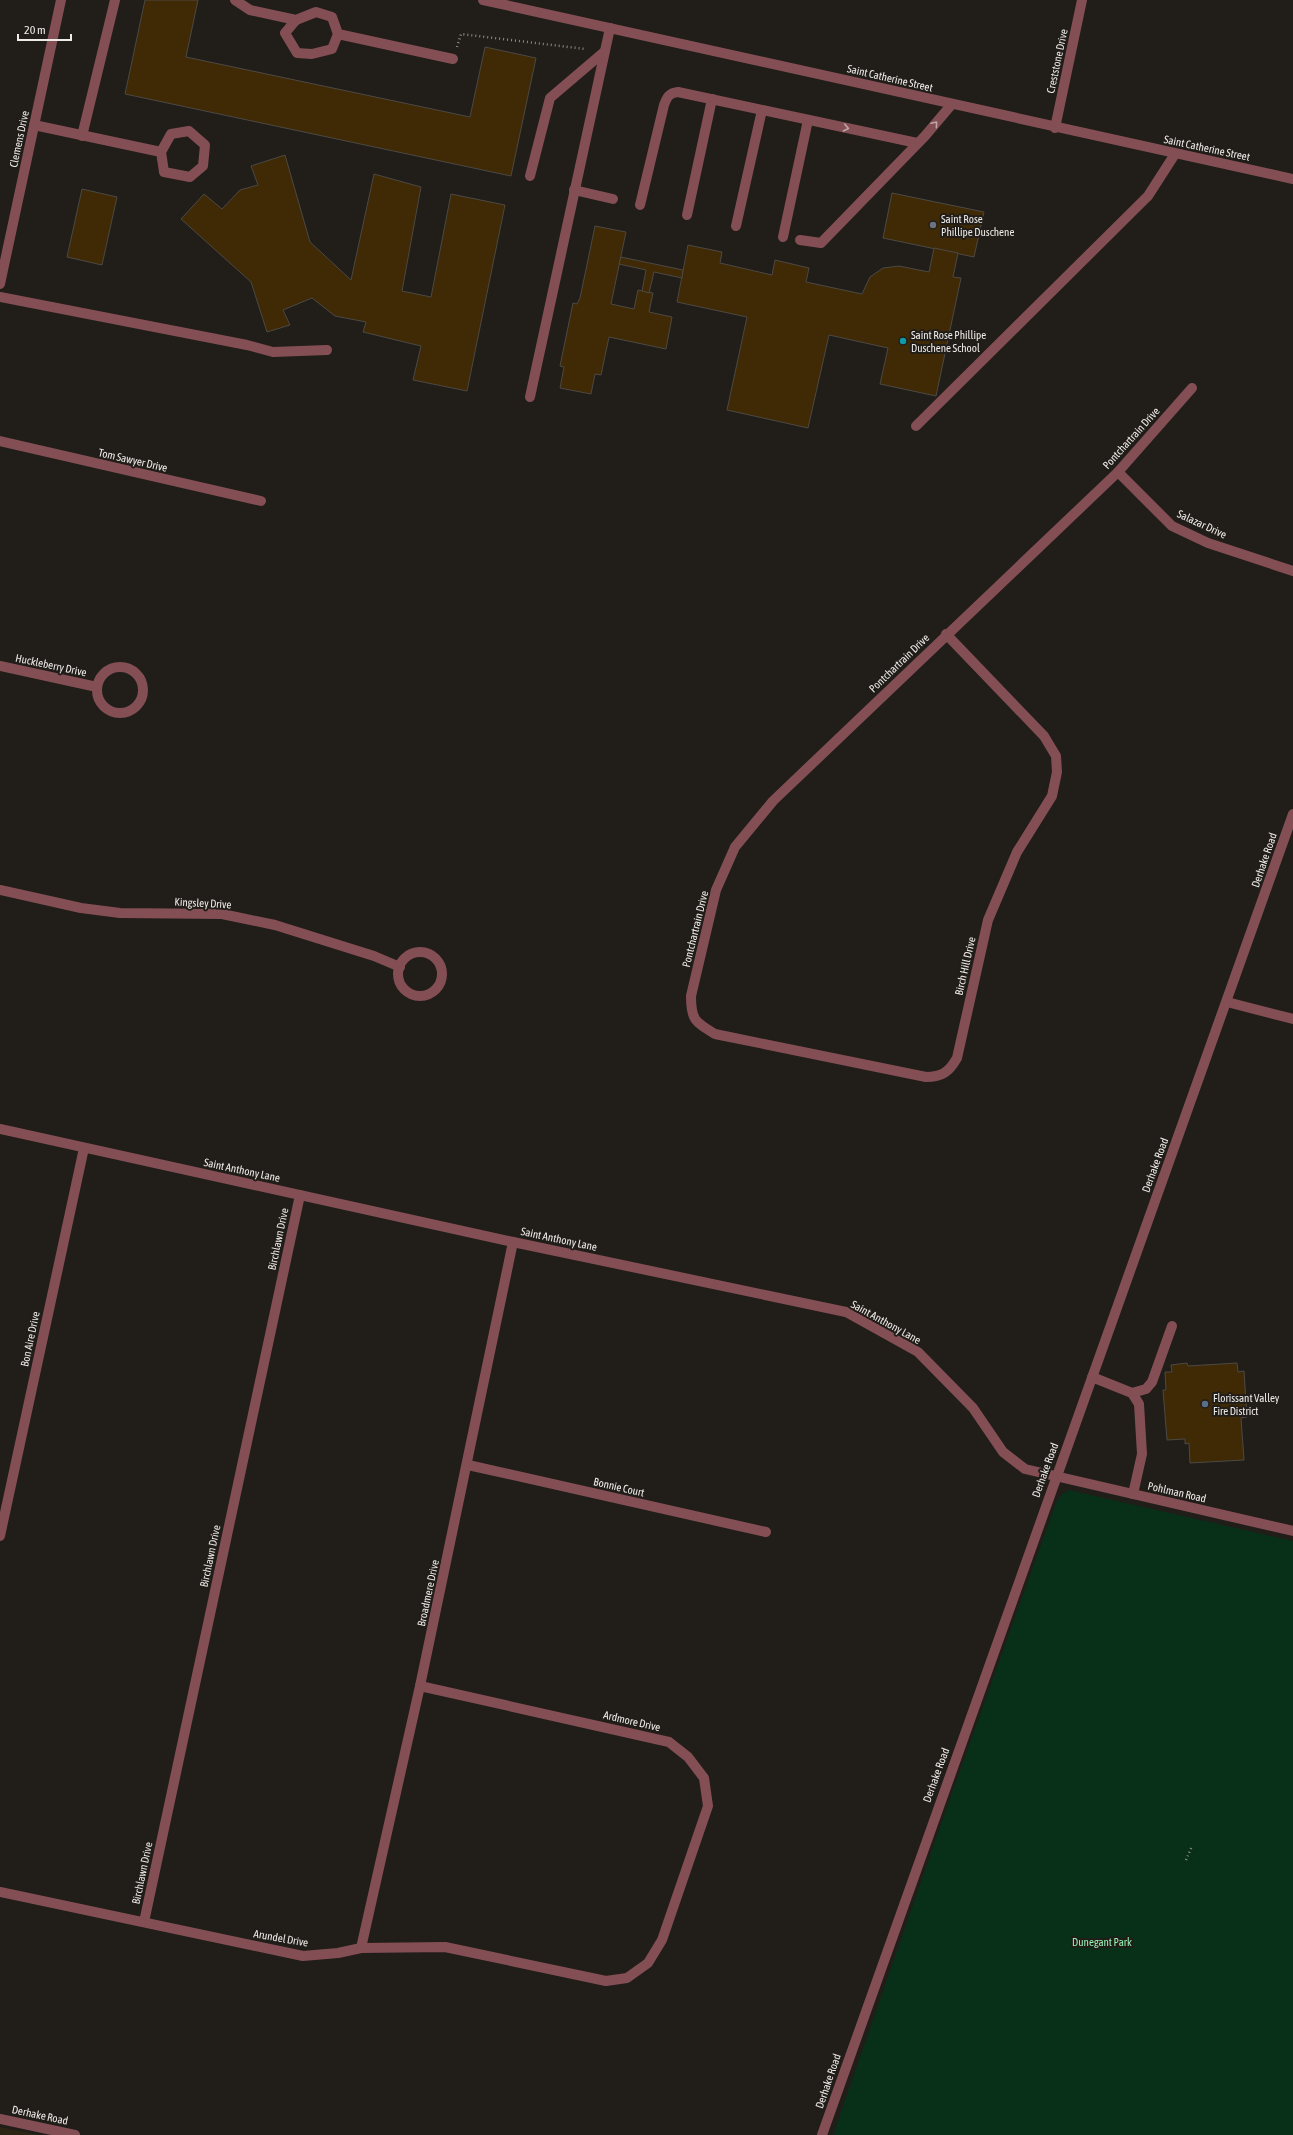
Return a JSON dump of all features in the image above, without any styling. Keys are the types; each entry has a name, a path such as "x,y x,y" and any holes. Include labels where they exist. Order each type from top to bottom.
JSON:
{"street":[{"name":"Clemens Drive","path":"0,284 61,0"},
{"path":"82,136 115,0"},
{"path":"235,0 250,10 296,20"},
{"name":"Saint Catherine Street","path":"483,0 1055,128 1293,179"},
{"name":"Creststone Drive","path":"1055,128 1082,0"},
{"path":"316,12 332,17 338,34 332,49 312,54 297,53 285,33 296,20 316,12"},
{"path":"530,397 610,28"},
{"path":"338,34 453,59"},
{"path":"530,176 550,98 604,52"},
{"path":"640,205 666,98 671,93 678,92 917,143"},
{"path":"686,215 712,99"},
{"path":"800,240 821,242 917,143 952,104"},
{"path":"736,226 762,110"},
{"path":"783,237 808,120"},
{"path":"34,125 161,152"},
{"path":"189,130 205,145 203,166 190,177 164,172 161,152 171,134 189,130"},
{"path":"916,426 1148,196 1175,154"},
{"path":"574,190 613,200"},
{"path":"0,297 246,344 273,352 327,350"},
{"name":"Pontchartrain Drive","path":"691,996 716,890 734,847 772,801 1118,472 1192,388"},
{"name":"Tom Sawyer Drive","path":"0,441 261,501"},
{"name":"Salazar Drive","path":"1118,472 1172,526 1208,543 1293,571"},
{"name":"Birch Hill Drive","path":"691,996 691,1013 701,1025 715,1034 926,1077 938,1077 950,1069 957,1058 988,920 1017,852 1052,796 1058,772 1056,756 1044,736 946,634"},
{"name":"Huckleberry Drive","path":"0,666 97,687"},
{"name":"Huckleberry Drive","path":"117,668 124,668 131,670 140,680 142,696 134,709 119,713 105,708 97,694 97,687 104,674 117,668"},
{"name":"Derhake Road","path":"822,2135 1055,1477 1227,1002 1293,814"},
{"name":"Kingsley Drive","path":"0,890 81,908 120,913 222,914 275,925 374,956 400,967"},
{"path":"414,953 428,954 434,957 442,969 441,983 432,993 424,996 409,993 400,982 400,967 403,961 414,953"},
{"path":"1227,1002 1293,1019"},
{"name":"Saint Anthony Lane","path":"0,1129 514,1242 846,1312 918,1352 973,1408 1003,1452 1025,1469 1055,1477"},
{"name":"Bon Aire Drive","path":"0,1536 84,1148"},
{"name":"Birchlawn Drive","path":"144,1922 300,1195"},
{"name":"Broadmere Drive","path":"361,1948 468,1465 514,1242"},
{"path":"1132,1393 1146,1389 1152,1382 1172,1326"},
{"path":"1092,1376 1132,1393 1139,1404 1142,1454 1133,1494"},
{"name":"Bonnie Court","path":"468,1465 766,1532"},
{"name":"Pohlman Road","path":"1055,1477 1293,1531"},
{"name":"Ardmore Drive","path":"420,1686 669,1742 688,1757 704,1778 708,1806 662,1940 648,1963 627,1978 606,1981"},
{"name":"Arundel Drive","path":"0,1892 303,1956 338,1953 361,1948 446,1947 606,1981"},
{"name":"Derhake Road","path":"0,2119 44,2132 75,2135"}],"path":[{"path":"453,59 461,34 604,52"},
{"path":"1186,1860 1192,1846"}],"shaded area":[{"path":"0,2127 39,2135 0,2135"}],"green space":[{"name":"Dunegant Park","path":"1069,1490 1293,1541 1293,2135 833,2135 946,1810 1056,1503 1062,1494"}],"building":[{"path":"145,0 198,0 186,57 470,117 485,47 536,58 511,176 125,94"},
{"path":"285,155 310,242 351,280 374,174 421,187 402,291 431,297 451,194 505,205 467,391 413,380 421,346 363,332 366,322 335,316 312,298 283,310 290,325 267,332 251,282 181,219 204,194 222,209 240,190 258,185 251,166"},
{"path":"82,189 117,197 102,265 67,257"},
{"name":"Saint Rose Phillipe Duschene","path":"892,193 984,212 974,257 883,238"},
{"path":"595,226 626,232 611,304 634,309 638,290 653,293 649,312 672,317 666,349 609,337 601,375 595,374 591,394 560,388 564,367 560,366 573,303 577,304 580,298"},
{"name":"Saint Rose Phillipe Duschene School","path":"688,245 722,252 720,263 772,275 775,260 809,268 806,282 862,294 870,277 883,268 899,266 929,272 934,248 958,253 953,277 961,278 936,396 880,384 888,348 829,335 808,428 727,410 747,317 677,302"},
{"path":"621,257 683,270 682,278 654,272 649,293 642,291 646,270 619,264"},
{"name":"Florissant Valley Fire District","path":"1187,1363 1188,1366 1237,1363 1238,1372 1244,1371 1247,1417 1241,1418 1244,1460 1190,1463 1189,1443 1185,1444 1185,1439 1167,1440 1163,1390 1166,1390 1165,1372 1172,1372 1171,1365"}],"place":[{"name":"Saint Rose Phillipe Duschene","path":"933,225"},
{"name":"Saint Rose Phillipe Duschene School","path":"903,341"},
{"name":"Florissant Valley Fire District","path":"1205,1404"}]}
